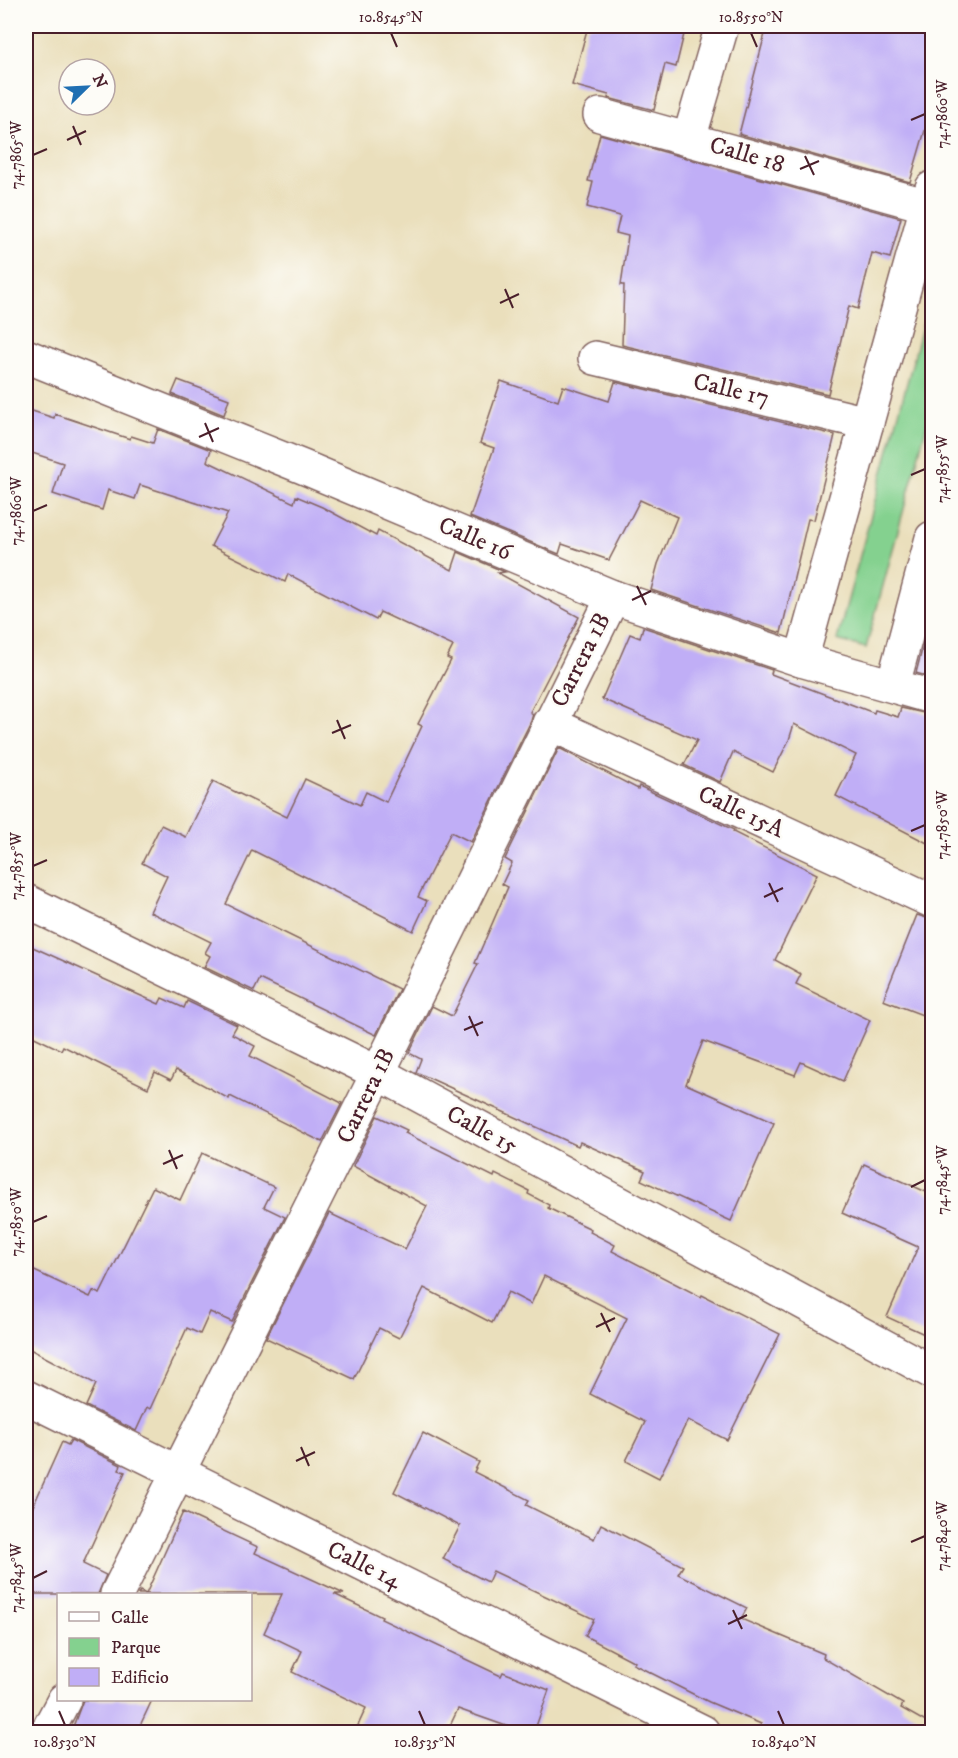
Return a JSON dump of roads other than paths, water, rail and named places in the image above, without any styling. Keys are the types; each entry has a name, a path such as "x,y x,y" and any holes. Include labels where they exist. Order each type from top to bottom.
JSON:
{"street":[{"path":"689,139 722,26"},
{"name":"Calle 18","path":"600,115 689,139 930,197"},
{"path":"801,660 930,197"},
{"name":"Calle 16","path":"26,356 313,471 612,597 801,660 933,697"},
{"name":"Calle 17","path":"595,358 867,423"},
{"path":"893,685 933,538"},
{"name":"Carrera 1B","path":"118,1593 378,1073 612,597"},
{"name":"Calle 15A","path":"549,723 933,901"},
{"name":"Calle 15","path":"26,901 378,1073 933,1372"},
{"name":"Calle 14","path":"26,1397 703,1732"},
{"path":"47,1732 63,1701"}]}
